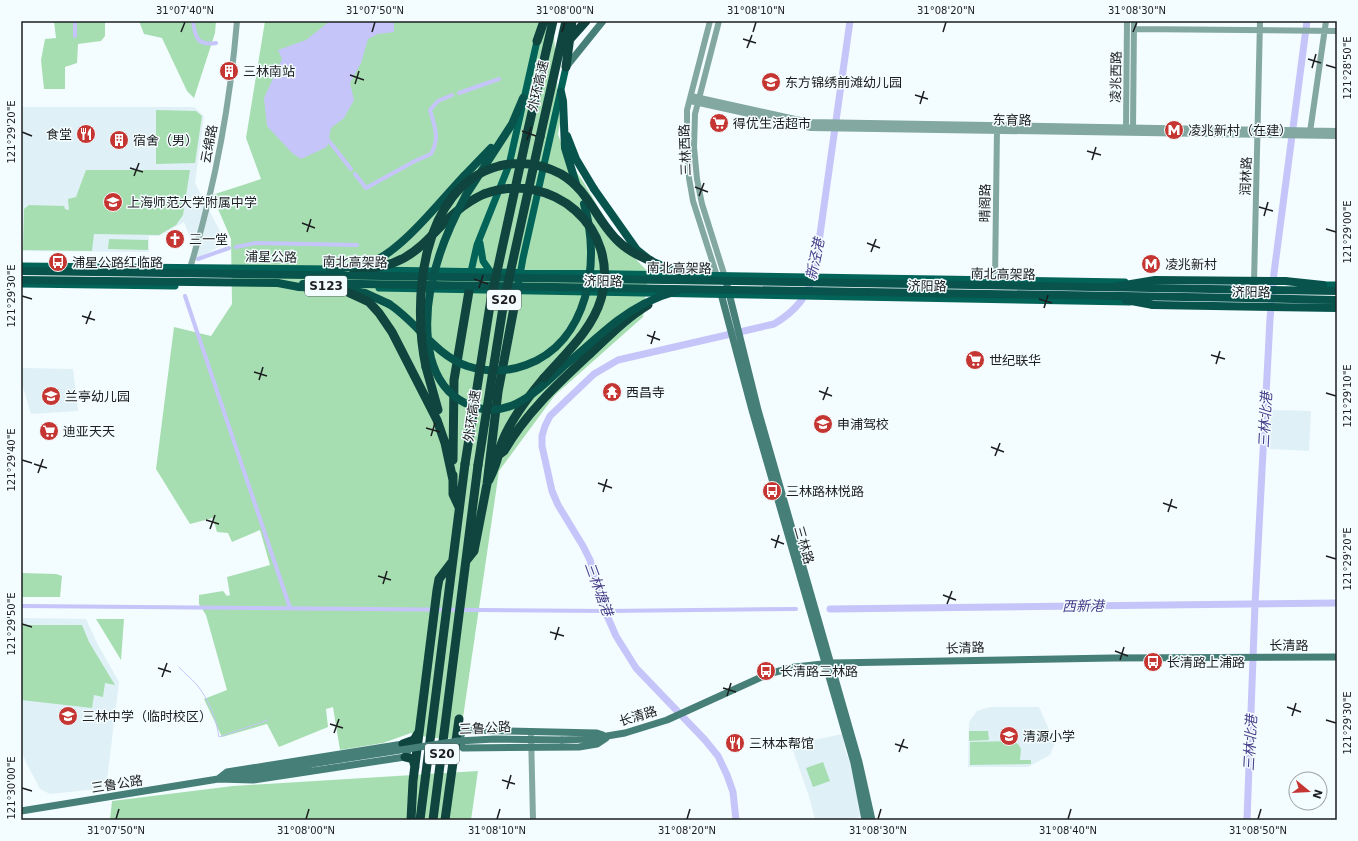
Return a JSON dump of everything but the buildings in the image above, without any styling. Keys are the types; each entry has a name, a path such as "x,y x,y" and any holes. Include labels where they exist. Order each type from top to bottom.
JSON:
{"highway":[{"path":"536,40 544,21"},
{"name":"外环高速","path":"420,820 459,508 491,299 552,21"},
{"name":"外环高速","path":"433,820 478,465 504,301 566,21"},
{"path":"566,68 572,21"},
{"path":"570,39 586,21"},
{"path":"278,283 299,287 341,289 365,294 389,304 406,316 440,350 460,363 488,370 502,370 523,367 542,358 557,346 572,326 582,305 590,280 592,252 591,232 584,204 566,152 563,101 561,92"},
{"path":"524,98 512,124 466,195 447,234 438,258 430,293 428,326 430,353 437,374 451,393 468,404 478,408 494,409 512,406 537,391 617,321 648,301 667,294 689,289"},
{"path":"563,119 576,160 627,238 637,250 650,261"},
{"path":"342,268 370,263 392,249 496,143 501,140"},
{"path":"445,443 446,435 426,367 420,332 420,298 422,276 430,243 440,218 453,198 465,185 484,172 501,166 520,164 539,166 556,172 568,179 582,191 615,238 631,252 696,280"},
{"path":"290,274 314,269 376,268 403,259 421,247 461,207 477,197 491,191 512,188 527,188 541,191 561,199 583,218 595,236 603,263 604,285 599,306 588,326 544,378 519,412 504,440 500,454 487,484"},
{"name":"南北高架路","path":"21,271 696,280 1337,291"},
{"name":"南北高架路","path":"21,280 1337,300"},
{"path":"1113,287 1155,280 1284,282 1323,285"},
{"path":"341,289 365,299 379,312 397,340 428,400 445,443 453,480"},
{"path":"459,508 453,494 454,380 469,291"},
{"path":"466,562 474,551 487,484 498,392 513,292"},
{"path":"500,454 504,451 520,426 542,400 620,325 643,308 667,294"},
{"path":"1113,296 1153,305 1318,309 1337,307"},
{"path":"411,820 415,768 435,602 439,579 453,561"},
{"path":"445,820 459,719"},
{"path":"403,744 414,740 420,730"},
{"path":"454,755 456,751 463,748"},
{"path":"405,757 413,759 415,768"}],"main road":[{"path":"469,291 471,272 480,241 506,175 540,21"},
{"path":"480,241 481,256 490,272 513,292 520,272 566,68 603,21"},
{"name":"浦星公路","path":"21,266 520,272"},
{"name":"济阳路","path":"520,272 994,281 1284,282"},
{"name":"三林路","path":"716,276 736,352 867,793 872,820"},
{"name":"三林路","path":"725,277 758,410 811,603"},
{"name":"S123","path":"21,284 315,286 513,292"},
{"path":"1323,285 1337,285"},
{"name":"济阳路","path":"513,292 791,295 1259,304 1337,307"},
{"name":"长清路","path":"562,740 625,733 667,720 768,674 795,667 829,663 1337,657"},
{"name":"三林路","path":"829,663 854,763 866,820"},
{"path":"459,719 459,725 464,730 460,739 463,748"},
{"name":"长清路","path":"464,730 597,733 607,736"},
{"name":"长清路","path":"463,748 579,747 596,744 607,736"},
{"name":"三鲁公路","path":"21,811 458,741 495,738 562,740"},
{"path":"403,744 409,749 405,757"},
{"name":"三鲁公路","path":"218,779 226,772 403,744"},
{"name":"三鲁公路","path":"218,779 253,780 405,757"}],"street":[{"name":"云绵路","path":"190,268 211,193 226,114 237,21"},
{"name":"三林西路","path":"710,21 687,110 687,139 689,178 698,221 716,276"},
{"name":"三林西路","path":"719,21 695,114 694,147 697,179 702,204 725,277"},
{"name":"凌兆西路","path":"1126,130 1127,21"},
{"name":"凌兆西路","path":"1133,130 1134,21"},
{"name":"润林路","path":"1257,283 1260,21"},
{"path":"1309,133 1321,30 1326,21"},
{"path":"1134,29 1260,31 1337,30"},
{"name":"东育路","path":"690,99 811,128 821,125 850,125 1278,132 1337,136"},
{"name":"晴阁路","path":"994,281 997,128"},
{"name":"东育路","path":"1309,133 1337,131"},
{"path":"531,732 533,820"}],"shaded area":[{"name":"上海师范大学附属中学","path":"21,107 194,107 204,116 195,183 226,243 193,261 192,242 184,222 159,236 149,236 149,252 21,251"},
{"name":"兰亭幼儿园","path":"21,368 73,369 78,411 31,414 21,381"},
{"path":"1271,410 1311,411 1309,451 1269,449"},
{"name":"三林中学（临时校区）","path":"21,618 86,619 97,643 119,682 106,788 50,794 40,789 27,764 21,751"},
{"name":"清源小学","path":"990,707 1039,707 1055,743 1050,755 1028,767 968,767 969,722 977,711"},
{"path":"842,734 846,753 853,769 860,817 843,820 815,820 809,796 791,745"}],"green space":[{"path":"54,21 105,21 105,36 101,41 78,44 77,63 65,67 65,89 44,89 41,60 45,39 56,38"},
{"path":"139,21 216,21 215,33 194,98 187,91 162,38 144,34"},
{"path":"265,21 553,21 560,123 558,134 565,155 584,183 616,238 648,272 643,317 555,395 499,471 460,738 430,738 411,733 383,743 340,750 333,707 326,709 328,727 279,747 267,724 222,737 204,699 227,690 206,615 199,604 199,595 223,591 227,596 230,595 227,577 270,565 260,530 232,542 228,533 217,532 213,518 190,524 156,469 174,327 211,336 232,304 231,239 212,195 261,179 246,138"},
{"path":"156,110 196,111 202,116 195,163 156,164"},
{"path":"86,170 190,170 183,215 176,225 159,235 94,234 92,251 23,250 24,209 29,205 64,206 65,209 69,210 68,199 76,197"},
{"path":"109,239 148,240 148,250 108,249"},
{"path":"21,573 56,574 62,576 60,597 21,597"},
{"path":"96,619 124,619 121,660"},
{"path":"21,625 82,625 89,642 115,685 105,683 103,697 94,695 92,708 21,700"},
{"path":"969,731 988,731 989,740 969,741"},
{"path":"1012,741 1018,744 1021,749 1020,760 1031,760 1031,764 970,765 970,742"},
{"path":"823,762 830,781 813,787 806,768"},
{"path":"478,771 471,820 110,820 112,801 233,786"}],"water":[{"path":"330,21 384,21 394,23 394,32 378,34 368,39 361,63 350,83 354,100 344,118 331,128 327,147 301,159 292,153 267,126 264,98 282,59 278,50 306,40"}],"waterway":[{"path":"75,21 75,36"},
{"path":"193,21 196,36 201,42 210,44 216,43"},
{"name":"三林塘港","path":"736,820 733,792 718,756 705,740 636,668 616,636 605,611 590,560 558,505 552,491 542,446 542,436 550,416 594,374 618,360 774,324 789,314 800,302 809,287 815,270 850,21"},
{"name":"三林北港","path":"1247,820 1255,604 1270,319 1274,273 1307,21"},
{"path":"459,93 499,79"},
{"path":"355,174 366,188 415,161 431,154 434,148 436,132 430,110 438,101 452,95"},
{"path":"325,136 351,169"},
{"path":"236,247 256,243 357,245"},
{"path":"198,259 229,248"},
{"path":"185,296 290,608"},
{"name":"西新港","path":"830,609 1337,603"},
{"path":"21,606 605,611 796,609"},
{"path":"179,667 197,685 205,697 214,716 219,737 268,720"}],"place":[{"name":"三林南站","path":"229,71"},
{"name":"东方锦绣前滩幼儿园","path":"771,82"},
{"name":"得优生活超市","path":"719,123"},
{"name":"凌兆新村（在建）","path":"1174,130"},
{"name":"食堂","path":"86,134"},
{"name":"宿舍（男）","path":"119,140"},
{"name":"上海师范大学附属中学","path":"113,202"},
{"name":"三一堂","path":"175,239"},
{"name":"浦星公路红临路","path":"58,262"},
{"name":"凌兆新村","path":"1151,264"},
{"name":"世纪联华","path":"975,360"},
{"name":"西昌寺","path":"612,392"},
{"name":"兰亭幼儿园","path":"51,396"},
{"name":"申浦驾校","path":"823,424"},
{"name":"迪亚天天","path":"49,431"},
{"name":"三林路林悦路","path":"772,491"},
{"name":"长清路上浦路","path":"1153,662"},
{"name":"长清路三林路","path":"766,671"},
{"name":"三林中学（临时校区）","path":"68,716"},
{"name":"清源小学","path":"1009,736"},
{"name":"三林本帮馆","path":"735,743"}],"water label":[{"name":"新泾港","path":"815,259"}]}
